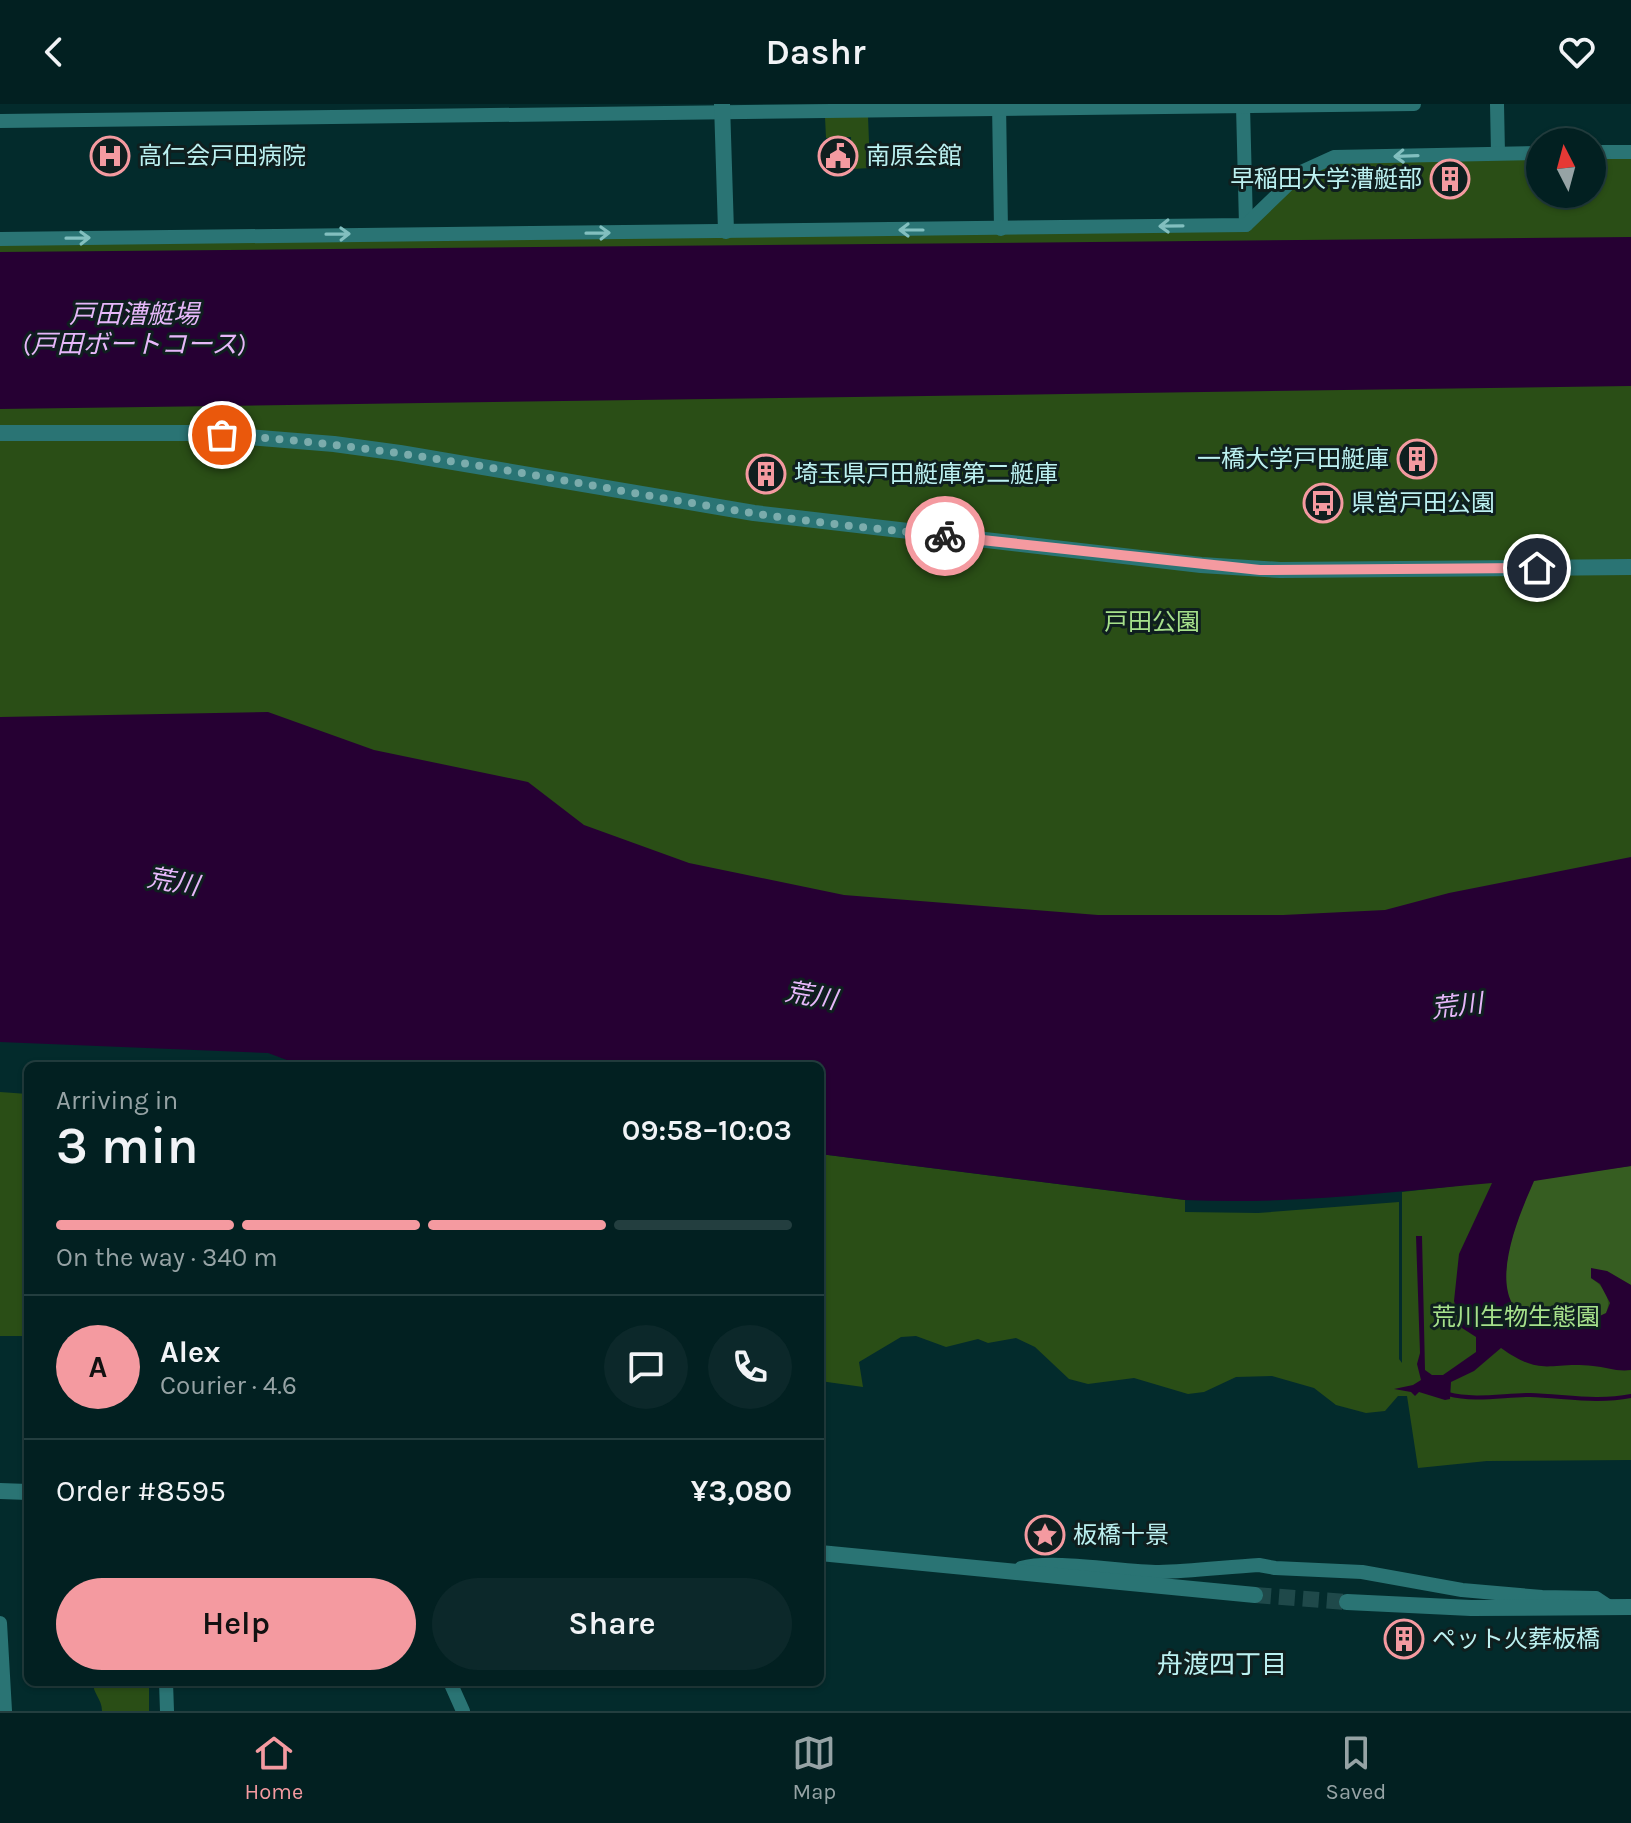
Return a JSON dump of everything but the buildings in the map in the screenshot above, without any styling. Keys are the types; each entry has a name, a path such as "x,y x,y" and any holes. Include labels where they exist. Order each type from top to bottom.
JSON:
{"street":[{"path":"0,121 452,110 1414,104"},
{"path":"1497,104 1498,153"},
{"path":"999,106 1001,229"},
{"path":"1243,106 1246,225"},
{"path":"722,108 726,231"},
{"path":"1606,152 1631,152"},
{"path":"0,239 1246,225 1301,172 1334,157 1526,153"},
{"path":"0,433 198,433 334,444 754,513 1201,565 1317,571 1631,567"},
{"path":"0,1491 24,1492"},
{"path":"824,1553 1255,1595"},
{"path":"1008,1572 1030,1566 1159,1572 1259,1565 1362,1572 1462,1590 1596,1598 1611,1608"},
{"path":"1347,1602 1471,1608 1631,1607"},
{"path":"0,1623 5,1711"},
{"path":"166,1686 167,1711"},
{"path":"452,1686 463,1711"}],"green space":[{"path":"868,116 870,168 852,169 851,137 826,138 825,117"},
{"name":"戸田公園","path":"1606,152 1631,152 1631,985 0,859 0,244 1245,225 1301,172 1344,157 1526,153 1526,208 1606,208"},
{"path":"0,1092 24,1094 24,1336 0,1336"},
{"name":"荒川生物生態園","path":"824,1155 1185,1200 1185,1212 1258,1213 1399,1202 1399,1359 1402,1363 1402,1192 1631,1166 1631,1460 1487,1461 1418,1468 1407,1396 1398,1396 1385,1411 1366,1413 1336,1405 1314,1388 1272,1376 1236,1377 1204,1392 1188,1394 1134,1378 1088,1384 1069,1379 1035,1347 1016,1338 988,1343 978,1339 946,1347 916,1336 901,1337 859,1362 863,1387 824,1382"},
{"path":"1631,1166 1631,1285 1607,1271 1591,1278 1606,1293 1608,1308 1606,1314 1581,1323 1548,1325 1520,1314 1510,1299 1506,1281 1507,1260 1519,1216 1534,1180"},
{"path":"94,1686 149,1686 149,1711 102,1711"}],"water":[{"name":"戸田漕艇場 (戸田ボートコース)","path":"1631,237 1631,386 0,409 0,252"},
{"name":"荒川","path":"268,712 374,750 528,782 584,825 689,863 844,895 1098,915 1283,915 1385,910 1449,893 1631,857 1631,1166 1534,1181 1512,1238 1506,1281 1510,1299 1521,1314 1539,1323 1556,1326 1581,1323 1606,1313 1610,1303 1600,1284 1591,1278 1591,1268 1607,1271 1631,1285 1631,1370 1578,1365 1537,1366 1501,1348 1474,1371 1451,1382 1450,1399 1419,1392 1415,1396 1411,1392 1394,1389 1421,1380 1417,1364 1420,1353 1416,1236 1422,1236 1425,1370 1432,1375 1443,1375 1476,1352 1476,1337 1462,1328 1454,1301 1459,1254 1492,1183 1301,1199 1185,1200 824,1155 824,1062 292,1062 268,1053 0,1042 0,717"}],"waterway":[{"path":"1448,1394 1593,1399 1631,1396"}],"tunnel":[{"path":"1255,1595 1347,1602"}],"way so far":[{"path":"222,435 400,453 754,513 945,536"}],"place":[{"name":"高仁会戸田病院","path":"110,156"},
{"name":"南原会館","path":"838,156"},
{"name":"早稲田大学漕艇部","path":"1450,179"},
{"name":"一橋大学戸田艇庫","path":"1417,459"},
{"name":"埼玉県戸田艇庫第二艇庫","path":"766,474"},
{"name":"県営戸田公園","path":"1323,503"},
{"name":"板橋十景","path":"1045,1535"},
{"name":"ペット火葬板橋","path":"1404,1639"}],"district":[{"name":"舟渡四丁目","path":"1222,1664"}],"route":[{"path":"945,536 1260,570 1537,568"}]}
